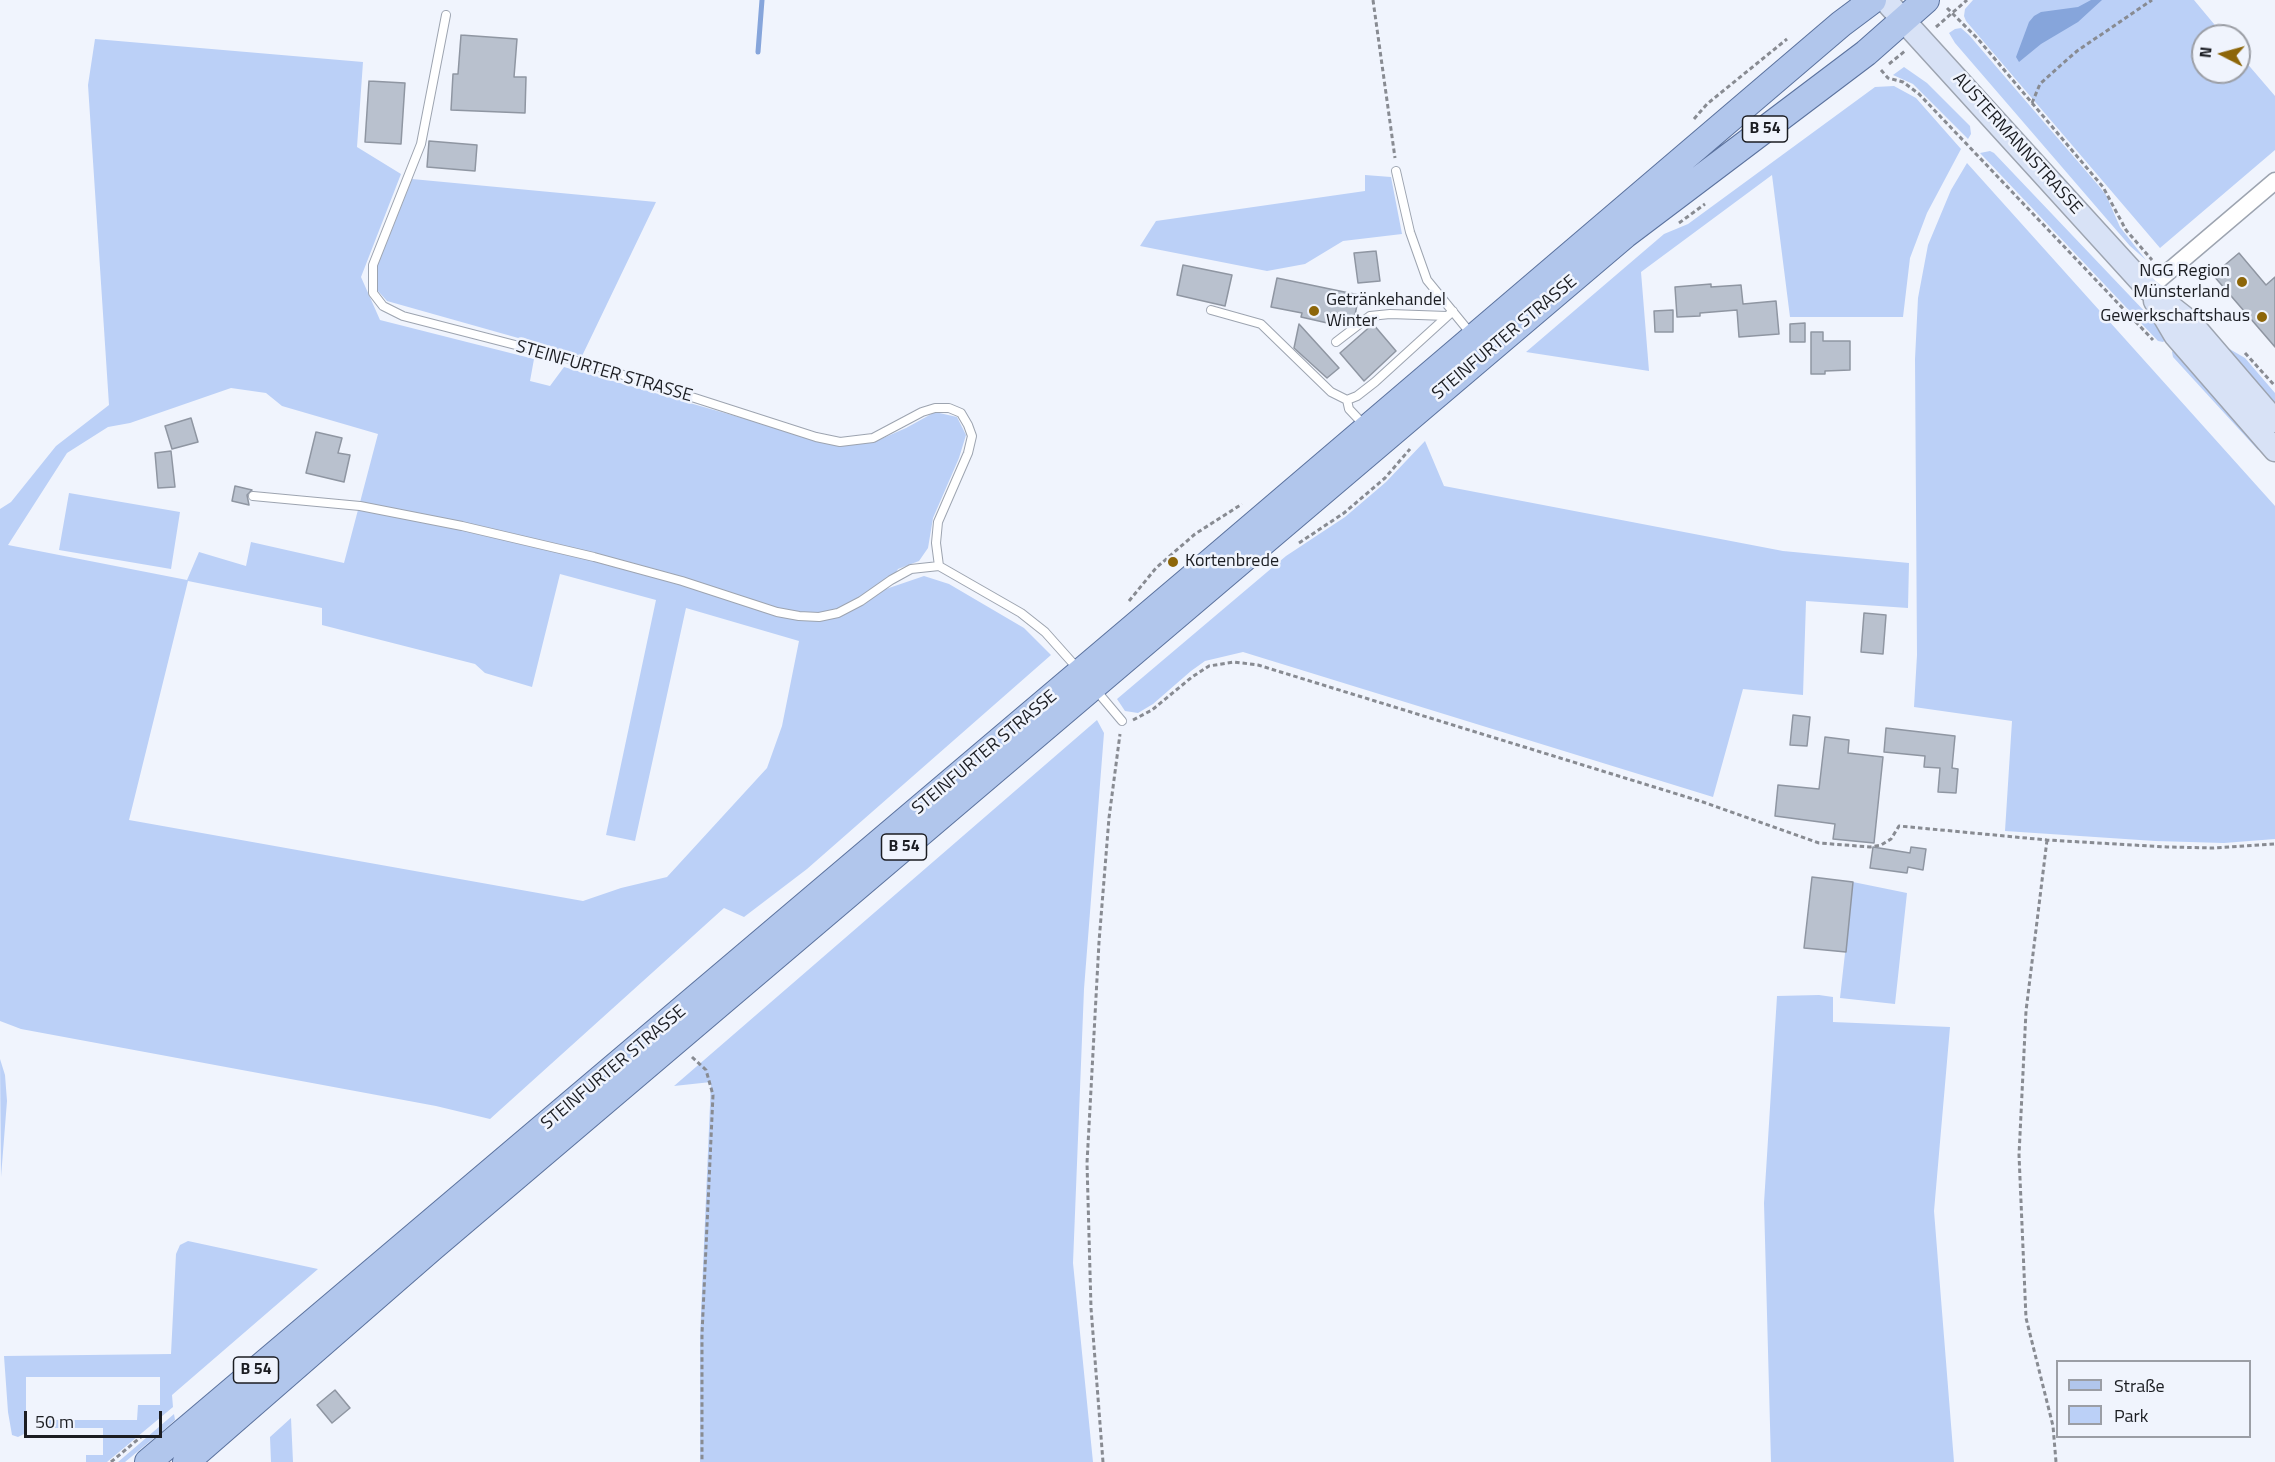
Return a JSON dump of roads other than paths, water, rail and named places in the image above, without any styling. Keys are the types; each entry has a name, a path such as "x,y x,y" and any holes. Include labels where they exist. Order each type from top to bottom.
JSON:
{"main road":[{"name":"STEINFURTER STRASSE","path":"186,1462 1086,679 1367,429 1832,32 1873,0"},
{"name":"AUSTERMANNSTRASSE","path":"1885,0 2157,282 2275,422"},
{"name":"STEINFURTER STRASSE","path":"147,1462 1086,679 1625,236 1866,53 1926,0"},
{"name":"AUSTERMANNSTRASSE","path":"2157,282 2175,335 2275,450"}],"street":[{"path":"2157,282 2275,181"}],"lane":[{"name":"STEINFURTER STRASSE","path":"446,15 421,144 373,265 373,293 383,306 403,316 590,364 816,437 840,442 873,438 922,412 935,408 949,408 961,413 972,436 968,453 939,522 936,543 939,566"},
{"name":"STEINFURTER STRASSE","path":"1396,171 1410,232 1427,280 1450,314 1475,337"},
{"path":"1211,310 1261,324 1331,392 1347,400 1357,396 1375,382 1450,314"},
{"path":"1336,342 1370,316 1450,314"},
{"path":"1347,400 1349,409 1367,429"},
{"path":"253,496 360,506 462,526 594,557 682,581 777,612 799,616 819,617 838,613 911,569 939,566 1021,613 1044,632 1122,721"}],"waterway":[{"path":"758,52 762,0"}],"place":[{"name":"NGG Region Münsterland","path":"2242,282"},
{"name":"Getränkehandel Winter","path":"1314,311"},
{"name":"Gewerkschaftshaus","path":"2262,317"},
{"name":"Kortenbrede","path":"1173,562"}]}
